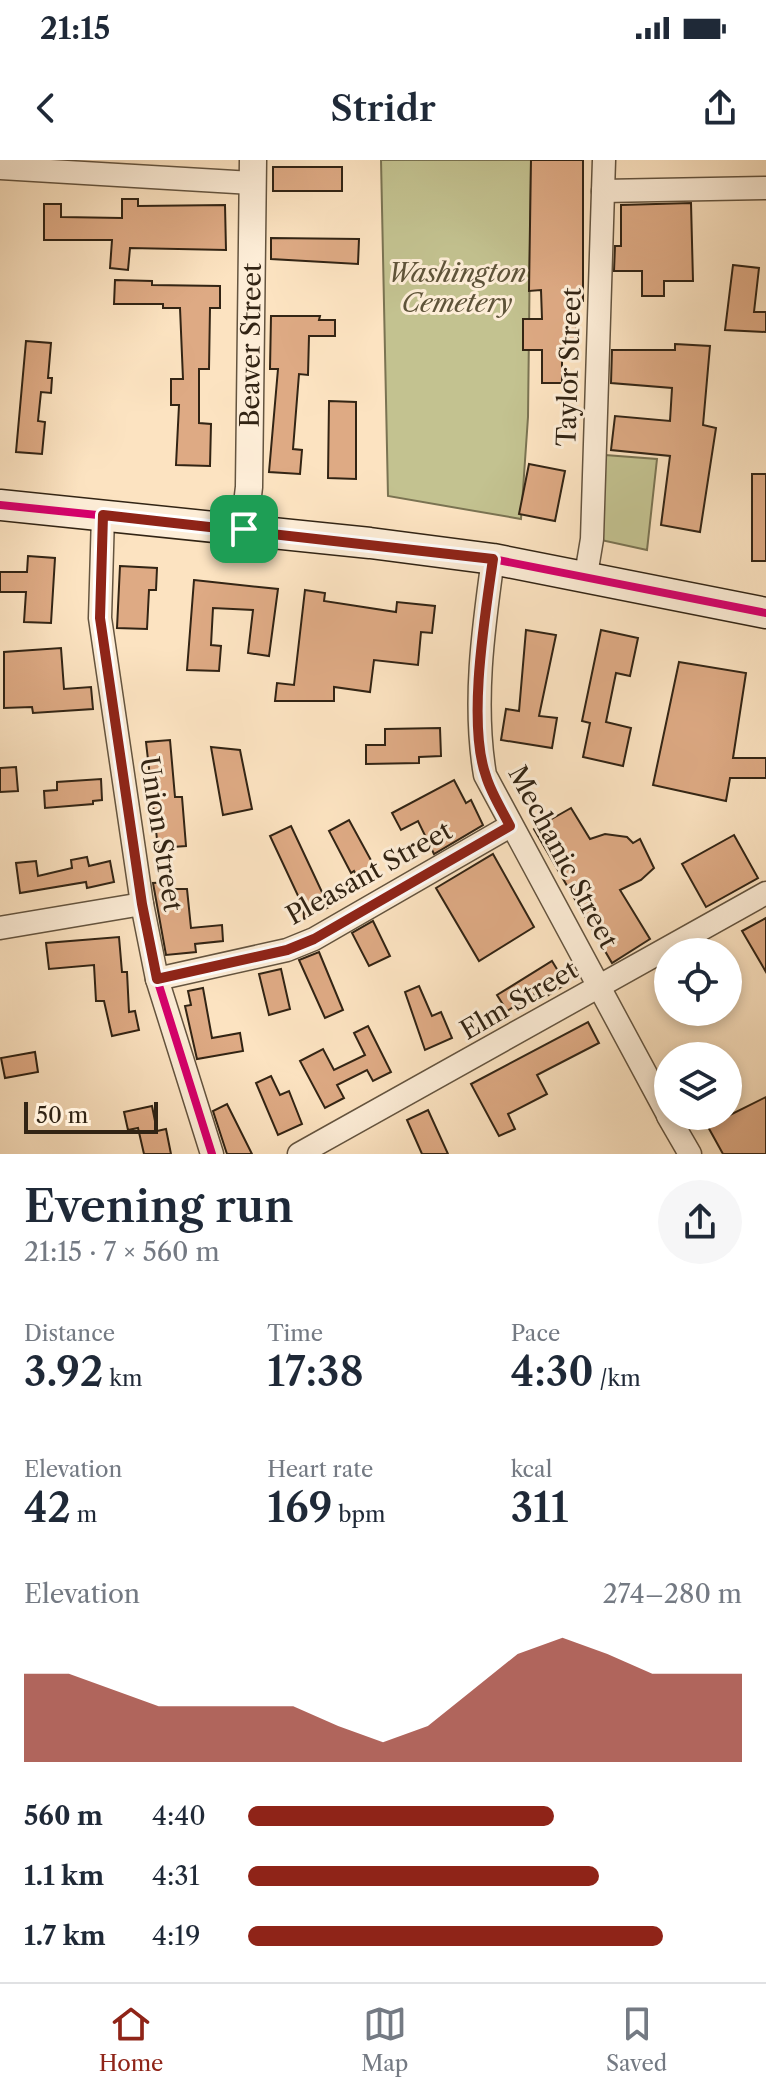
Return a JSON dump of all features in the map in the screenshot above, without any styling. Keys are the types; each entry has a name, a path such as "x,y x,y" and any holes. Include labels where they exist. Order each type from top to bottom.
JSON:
{"main road":[{"path":"0,505 244,529 493,559 766,613"}],"street":[{"name":"Taylor Street","path":"586,575 592,539 604,160"},
{"path":"0,168 252,171"},
{"name":"Beaver Street","path":"244,529 249,487 252,171"},
{"path":"603,191 766,188"},
{"name":"Union Street","path":"103,515 100,618 142,904 157,979 212,1154"},
{"name":"Mechanic Street","path":"493,559 479,697 479,741 485,775 654,1089"},
{"name":"Pleasant Street","path":"157,979 287,950 314,939 510,826"},
{"name":"Elm Street","path":"299,1154 766,893"},
{"path":"0,928 142,904"},
{"name":"Mechanic Street","path":"676,1130 690,1154"}],"green space":[{"name":"Washington Cemetery","path":"381,160 531,160 528,417 521,519 388,496"},
{"path":"605,455 657,459 647,550 601,540"}],"building":[{"path":"531,160 583,160 583,301 576,301 577,349 562,350 562,383 542,383 542,350 523,350 523,319 542,319 541,290 529,291"},
{"path":"273,167 342,167 342,191 273,191"},
{"path":"122,199 138,199 138,206 225,205 226,250 130,248 128,270 110,268 112,240 44,240 44,204 61,204 61,217 122,218"},
{"path":"691,203 693,281 664,281 664,296 642,296 642,271 614,271 615,246 621,246 621,205"},
{"path":"271,238 359,239 358,264 271,259"},
{"path":"733,265 759,268 754,312 766,312 766,332 725,330"},
{"path":"115,280 152,281 152,285 220,286 220,308 210,308 209,369 199,369 199,423 211,424 210,466 176,465 179,405 171,405 171,379 183,379 180,308 163,308 163,304 114,304"},
{"path":"271,316 320,316 319,320 335,320 335,336 309,336 308,375 299,374 293,449 302,450 300,474 269,472 278,369 270,369"},
{"path":"26,341 51,343 48,378 52,378 51,393 41,392 38,421 45,422 42,454 16,452"},
{"path":"675,344 710,346 703,425 716,428 700,532 661,525 670,456 611,450 615,416 670,421 672,388 611,383 612,350 675,350"},
{"path":"329,401 356,402 356,479 328,478"},
{"path":"529,464 565,471 555,521 519,514"},
{"path":"752,474 766,474 766,561 752,561"},
{"path":"28,556 55,558 51,623 24,622 26,592 0,592 0,572 27,572"},
{"path":"120,566 157,568 156,590 149,590 147,629 117,628"},
{"path":"194,580 278,589 269,656 248,653 253,610 213,608 211,645 221,646 219,671 187,670"},
{"path":"305,590 325,593 324,601 396,612 397,602 435,606 432,633 421,632 418,665 374,660 370,692 334,687 334,701 275,701 277,683 294,685"},
{"path":"526,630 556,635 539,716 557,718 552,748 501,740 506,709 519,711"},
{"path":"601,630 638,638 630,676 616,673 606,722 631,728 623,766 583,757 590,723 582,721"},
{"path":"61,648 64,689 91,687 93,709 33,713 32,707 4,708 4,652"},
{"path":"679,662 746,673 733,758 766,758 766,778 730,778 726,801 653,785"},
{"path":"440,728 441,756 419,757 419,763 366,764 366,745 385,745 385,729"},
{"path":"170,740 175,797 182,797 186,846 158,848 146,742"},
{"path":"211,747 240,750 252,809 223,815"},
{"path":"16,767 18,791 0,792 0,768"},
{"path":"101,779 102,800 93,801 93,804 45,808 44,791 57,790 57,782"},
{"path":"454,780 466,803 471,800 483,825 434,854 418,821 401,830 392,813"},
{"path":"571,808 590,839 605,834 627,837 633,843 640,839 654,868 641,880 620,890 650,939 612,963 534,829"},
{"path":"349,820 378,873 360,882 354,871 351,873 329,831"},
{"path":"291,826 329,907 304,919 303,900 300,900 270,836"},
{"path":"734,835 758,878 706,907 682,864"},
{"path":"493,854 534,927 479,961 436,888"},
{"path":"87,857 89,866 110,861 114,882 87,888 86,882 20,893 16,863 36,861 38,876 72,868 71,860"},
{"path":"172,882 172,889 187,889 191,928 222,925 223,941 195,944 196,952 166,955 153,883"},
{"path":"766,918 766,972 742,931"},
{"path":"373,921 390,956 369,966 352,933"},
{"path":"119,937 122,972 127,972 129,1012 135,1011 139,1030 112,1036 104,1001 96,1001 94,965 49,969 46,943"},
{"path":"319,952 343,1010 325,1018 299,960"},
{"path":"552,961 566,984 542,999 538,992 507,1011 497,995"},
{"path":"281,969 290,1009 269,1015 259,974"},
{"path":"419,986 432,1016 441,1012 452,1038 425,1050 405,992"},
{"path":"203,988 212,1038 240,1033 243,1051 197,1059 185,1006 191,1005 188,991"},
{"path":"588,1022 599,1043 537,1075 547,1094 508,1114 515,1129 499,1136 471,1084"},
{"path":"368,1026 391,1072 373,1081 367,1070 337,1085 344,1098 325,1108 300,1061 323,1049 334,1070 365,1055 354,1033"},
{"path":"35,1052 38,1072 5,1078 1,1058"},
{"path":"271,1076 280,1095 289,1091 302,1124 278,1135 256,1083"},
{"path":"766,1097 766,1154 723,1154 710,1130 742,1130 742,1109"},
{"path":"227,1104 252,1154 227,1154 213,1111"},
{"path":"152,1106 157,1131 166,1129 171,1154 144,1154 138,1128 128,1130 124,1112"},
{"path":"428,1110 448,1154 422,1154 407,1120"}],"cycle path":[{"path":"0,505 370,543 493,559 766,613"},
{"path":"103,515 100,618 142,904 157,979 212,1154"}],"route":[{"path":"103,515 244,529 493,559 479,697 479,741 485,775 510,826 314,939 287,950 157,979 142,904 100,618 103,515"}]}
